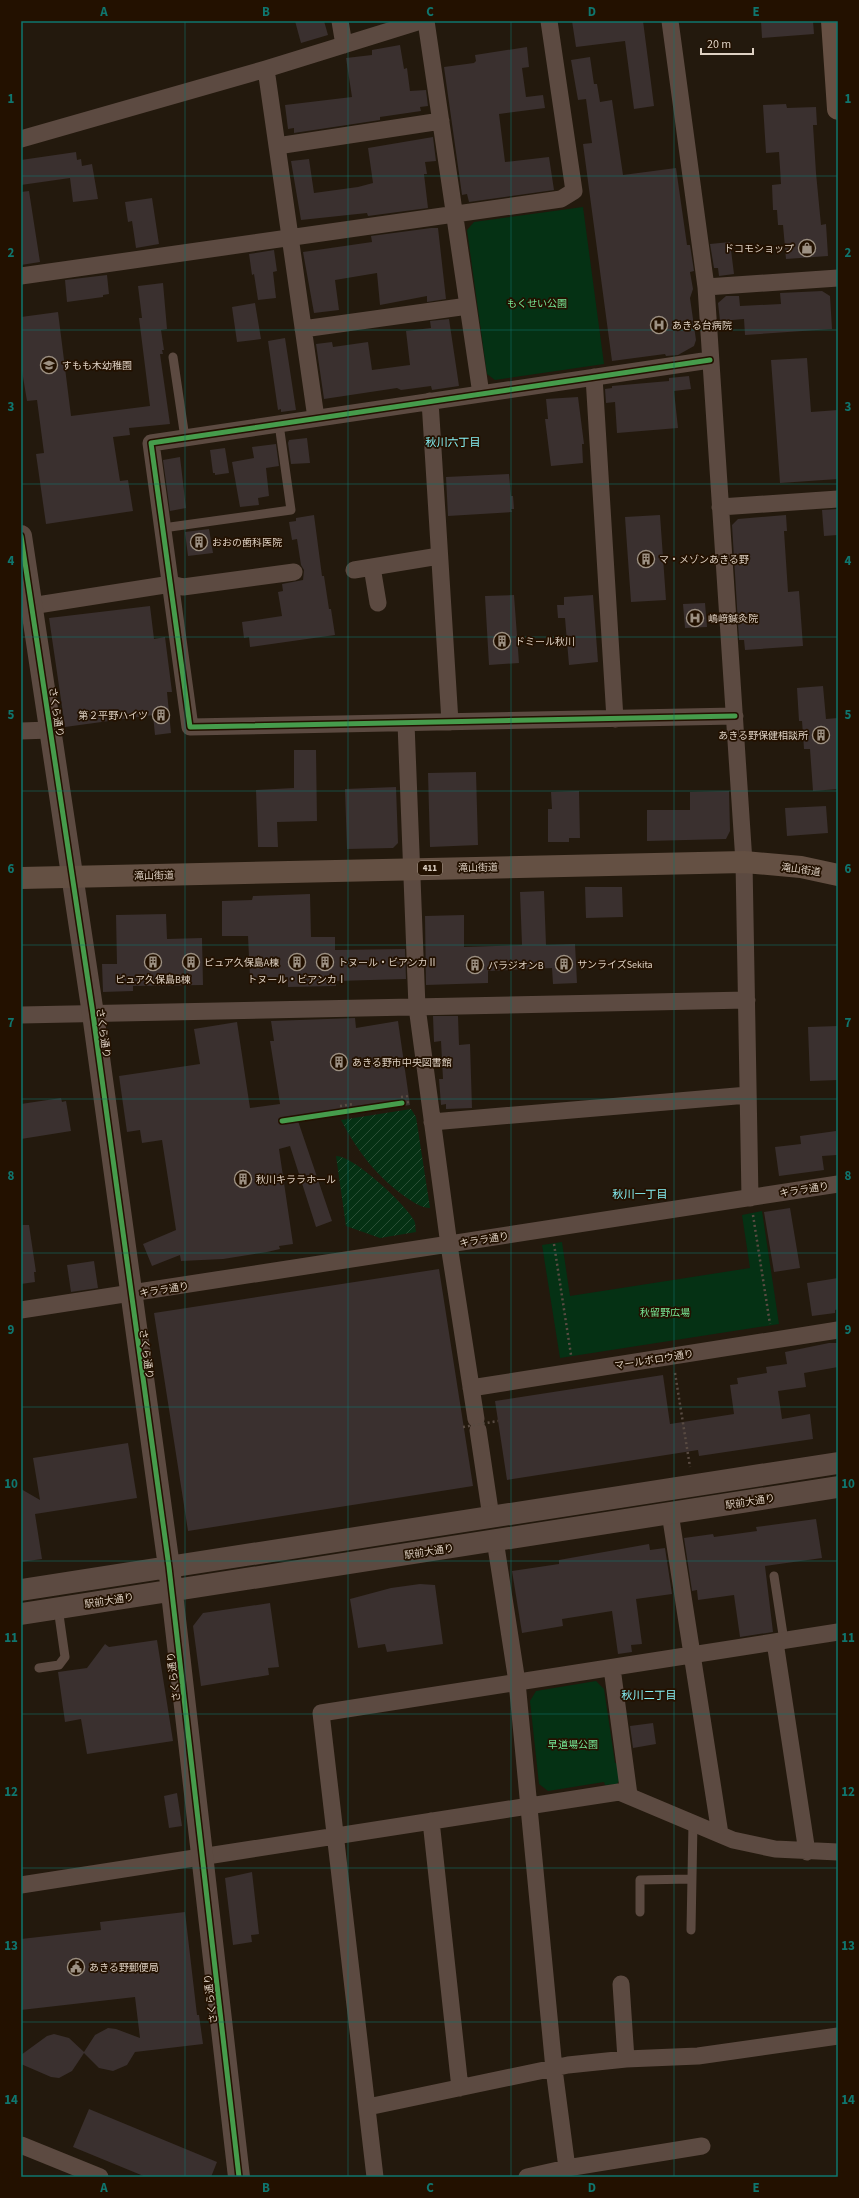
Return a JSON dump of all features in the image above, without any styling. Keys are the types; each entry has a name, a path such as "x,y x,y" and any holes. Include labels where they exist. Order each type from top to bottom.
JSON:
{"highway":[{"name":"滝山街道","path":"21,878 744,862 801,867 838,875"}],"main road":[{"path":"832,21 838,98"}],"street":[{"path":"340,21 344,45"},
{"path":"21,139 266,69 421,21"},
{"path":"426,21 481,394"},
{"path":"21,276 561,199 574,191 549,21"},
{"path":"670,21 706,287 744,862 750,1198"},
{"path":"266,69 316,418"},
{"path":"277,146 441,121"},
{"path":"706,287 838,278"},
{"path":"303,330 468,306"},
{"path":"710,360 151,442 190,727 735,716"},
{"path":"594,377 615,719"},
{"path":"430,401 450,722"},
{"path":"720,507 838,499"},
{"name":"さくら通り","path":"21,536 93,1014 130,1294 172,1591 239,2177"},
{"path":"354,570 439,556"},
{"path":"372,567 378,603"},
{"path":"31,606 171,584 183,587 294,572"},
{"path":"406,723 418,1007 449,1245 471,1388 472,1425 491,1517"},
{"path":"21,730 50,730"},
{"path":"21,1015 747,1000"},
{"path":"432,1122 748,1095"},
{"name":"キララ通り","path":"21,1310 838,1184"},
{"name":"マールボロウ通り","path":"471,1388 838,1330"},
{"path":"21,1590 838,1463"},
{"name":"駅前大通り","path":"21,1614 838,1487"},
{"path":"670,1513 720,1834"},
{"path":"495,1540 517,1682 554,2069 567,2168"},
{"path":"375,2177 368,2107 334,1836 321,1713 517,1682 592,1667 612,1668 838,1632"},
{"path":"779,1642 807,1852"},
{"path":"612,1668 629,1795"},
{"path":"21,1885 619,1792 733,1840 775,1849 807,1852 838,1852"},
{"path":"431,1821 460,2088"},
{"path":"621,1984 626,2059"},
{"path":"368,2107 568,2065 626,2059 698,2056 838,2036"},
{"path":"21,2145 100,2177"},
{"path":"527,2177 567,2168 702,2146"}],"lane":[{"path":"173,357 185,438"},
{"path":"163,528 291,510 279,424"},
{"path":"774,1576 779,1642"},
{"path":"39,1668 59,1665 65,1657 58,1608"},
{"path":"691,1930 693,1823"},
{"path":"640,1912 640,1880 692,1879"}],"path":[{"path":"401,1097 409,1096"},
{"path":"394,1104 430,1099"},
{"path":"340,1106 354,1104"},
{"path":"341,1112 356,1110"},
{"path":"750,1198 772,1340"},
{"path":"552,1229 574,1372"},
{"path":"673,1356 693,1485"},
{"path":"472,1425 498,1421"}],"green space":[{"name":"もくせい公園","path":"583,207 604,364 495,380 487,374 467,230 474,222"},
{"path":"411,1109 416,1117 430,1208 421,1206 412,1201 396,1190 377,1173 354,1143 341,1120"},
{"path":"336,1156 344,1158 355,1164 401,1203 414,1220 416,1232 380,1238 346,1226"},
{"name":"秋留野広場","path":"762,1211 779,1324 560,1358 542,1245 562,1242 570,1296 750,1268 742,1215"},
{"name":"早道場公園","path":"596,1681 604,1689 615,1763 619,1763 621,1778 617,1784 605,1785 604,1782 548,1791 539,1784 530,1701 536,1691"}],"building":[{"path":"295,21 324,21 328,35 301,43"},
{"path":"572,21 643,21 654,106 634,109 625,41 576,47"},
{"path":"761,21 813,21 814,34 762,38"},
{"path":"400,45 404,69 407,68 410,91 426,90 428,106 420,107 421,111 380,117 380,120 294,133 294,128 288,129 285,105 352,97 346,58 372,55 372,50"},
{"path":"527,47 529,67 522,68 526,97 543,95 545,108 499,114 505,162 549,157 554,190 469,202 467,194 462,195 444,67 474,63 476,61 475,55"},
{"path":"590,57 594,84 597,84 600,102 612,100 623,175 676,168 687,245 690,245 694,271 690,272 693,289 690,298 696,340 694,346 678,355 666,356 665,354 612,361 583,144 592,143 586,99 578,100 571,60"},
{"path":"786,104 787,108 816,107 817,125 813,125 816,173 821,225 826,224 828,256 786,259 783,225 778,225 777,210 773,210 772,185 781,184 779,152 766,153 763,105"},
{"path":"433,137 436,161 425,162 427,174 424,174 428,208 368,216 367,213 301,220 291,161 309,159 314,193 358,187 373,183 368,148"},
{"path":"76,152 77,160 81,159 82,166 92,164 98,199 73,202 70,178 21,185 21,160"},
{"path":"29,191 40,262 21,265 21,192"},
{"path":"152,198 159,244 136,248 132,221 128,222 125,202"},
{"path":"438,228 446,299 427,302 427,296 380,305 377,273 335,280 339,310 314,313 303,252 372,242 371,236"},
{"path":"730,242 734,274 719,276 718,268 714,268 710,244"},
{"path":"274,250 277,271 273,272 276,298 258,300 249,254"},
{"path":"107,275 109,294 103,295 103,297 67,302 65,280"},
{"path":"163,283 167,329 161,330 164,350 162,350 163,354 160,354 170,424 129,428 130,435 113,437 120,481 128,480 133,511 46,524 36,454 44,453 37,400 27,401 21,365 21,317 58,312 71,416 150,406 139,318 142,318 138,286"},
{"path":"822,291 830,296 832,329 745,335 744,319 720,321 718,303 726,296 739,296 740,306 781,304 780,293"},
{"path":"255,303 261,339 237,342 232,307"},
{"path":"449,319 459,386 432,390 431,386 401,390 397,388 324,399 316,344 332,342 333,347 368,342 372,370 410,365 406,331 431,328 430,321"},
{"path":"285,338 296,410 281,412 281,409 278,410 268,341"},
{"path":"807,358 811,412 838,410 838,479 780,483 771,360"},
{"path":"689,376 691,389 674,391 678,428 617,433 615,402 606,403 605,389 612,388 612,386 669,381 669,378"},
{"path":"578,397 584,444 582,444 583,463 551,466 545,419 548,419 546,399"},
{"path":"307,438 310,463 291,464 288,443 289,440"},
{"path":"276,444 279,466 266,468 269,496 258,498 259,505 240,507 232,462 254,458 252,447"},
{"path":"225,448 229,473 215,475 215,473 213,473 210,450"},
{"path":"180,457 186,508 170,511 163,460"},
{"path":"509,474 511,496 513,496 514,509 511,509 512,512 448,516 446,477"},
{"path":"838,509 838,535 824,536 822,510"},
{"path":"314,515 322,576 324,576 335,635 250,647 249,637 244,638 242,622 282,616 278,592 283,591 282,584 303,580 304,570 301,565 297,539 292,540 289,522 296,521 296,518"},
{"name":"マ・メゾンあきる野","path":"660,515 666,600 631,602 625,517"},
{"path":"786,515 787,531 784,531 788,592 799,591 803,646 745,650 744,640 739,640 732,525 738,519"},
{"name":"おおの歯科医院","path":"209,529 213,553 188,556 185,532"},
{"name":"ドミール秋川","path":"514,595 519,663 489,665 485,596"},
{"path":"593,595 598,662 569,665 565,618 558,618 557,605 564,605 564,597"},
{"path":"705,603 707,627 685,628 683,604"},
{"path":"150,606 154,639 165,637 172,692 167,692 171,733 155,735 153,715 65,727 49,618"},
{"name":"あきる野保健相談所","path":"823,686 826,719 838,718 838,789 813,791 810,749 804,749 802,721 799,721 797,688"},
{"path":"294,750 316,750 317,821 277,822 278,847 258,847 256,790 294,788"},
{"path":"476,772 478,845 430,847 428,773"},
{"path":"396,787 398,843 393,848 347,849 345,789"},
{"path":"579,791 580,838 569,838 569,842 548,842 548,809 552,809 551,792"},
{"path":"729,791 730,831 726,839 647,841 647,810 690,810 690,792"},
{"path":"826,806 828,833 787,836 785,808"},
{"path":"585,887 622,887 623,917 586,918"},
{"path":"544,891 546,945 575,944 577,983 553,984 552,968 488,971 488,983 426,985 425,916 464,915 464,947 522,945 520,892"},
{"path":"310,894 311,937 335,937 335,950 405,949 406,979 336,981 336,986 288,987 288,977 250,978 248,936 222,936 222,901 252,900 253,896"},
{"path":"166,914 167,939 202,938 203,985 133,986 133,991 103,992 102,964 117,964 116,915"},
{"path":"433,1016 458,1016 459,1045 470,1044 472,1108 446,1109 446,1104 441,1105 439,1079 443,1079 441,1041 434,1042"},
{"path":"355,1018 356,1028 398,1021 410,1105 298,1121 332,1221 316,1227 290,1146 279,1149 293,1244 279,1246 280,1249 267,1252 223,1259 181,1261 180,1255 152,1266 143,1244 176,1230 162,1140 142,1143 140,1130 127,1132 119,1076 200,1064 194,1029 237,1022 250,1108 280,1104 270,1041 274,1041 271,1021"},
{"path":"838,1026 838,1080 810,1081 808,1027"},
{"path":"61,1098 62,1102 66,1101 71,1131 21,1139 21,1104"},
{"path":"836,1131 837,1155 822,1156 824,1170 779,1176 775,1147 801,1144 800,1136"},
{"path":"790,1208 800,1268 774,1272 764,1212"},
{"path":"21,1225 29,1225 36,1272 34,1272 35,1282 21,1284"},
{"path":"94,1261 98,1288 71,1292 67,1265"},
{"path":"439,1269 473,1486 188,1531 154,1313"},
{"path":"838,1278 838,1309 835,1310 835,1313 812,1316 807,1283"},
{"path":"829,1343 838,1343 838,1367 804,1373 806,1387 778,1391 782,1419 810,1414 813,1439 699,1456 698,1450 507,1480 495,1401 663,1375 670,1424 734,1414 730,1385 738,1384 737,1378 767,1373 766,1367 787,1364 785,1352"},
{"path":"128,1443 137,1498 35,1514 42,1559 21,1562 21,1489 40,1500 33,1458"},
{"path":"816,1519 822,1558 765,1566 773,1632 740,1637 734,1595 698,1600 697,1590 692,1591 684,1538 713,1534 714,1537 757,1531 756,1527"},
{"path":"649,1544 650,1550 665,1548 672,1594 636,1599 642,1644 631,1645 632,1652 618,1654 612,1611 562,1619 563,1626 522,1633 512,1571 559,1564 559,1560"},
{"path":"420,1584 435,1585 443,1644 387,1652 385,1644 358,1648 350,1599 391,1588"},
{"path":"270,1603 279,1667 268,1668 269,1675 201,1686 193,1626 203,1613"},
{"path":"157,1640 173,1741 87,1754 81,1719 65,1722 58,1672 87,1668 105,1644 109,1647"},
{"path":"653,1723 656,1744 633,1748 630,1726"},
{"path":"177,1793 182,1826 169,1828 164,1796"},
{"path":"252,1872 259,1934 251,1935 252,1942 233,1945 225,1878"},
{"path":"185,1912 197,2015 199,2015 203,2044 135,2052 127,2065 113,2071 99,2068 84,2053 72,2071 59,2078 51,2077 21,2064 21,2055 47,2036 54,2034 69,2038 84,2052 95,2035 108,2028 116,2029 140,2038 135,1997 21,2010 21,1939 101,1930 100,1922"},
{"path":"89,2109 217,2162 211,2177 146,2177 73,2147"}],"cycle path":[{"path":"710,360 151,443 190,727 735,716"},
{"path":"21,536 93,1014 169,1567 239,2177"},
{"path":"282,1121 402,1103"}],"place":[{"name":"ドコモショップ","path":"807,248"},
{"name":"あきる台病院","path":"659,325"},
{"name":"すもも木幼稚園","path":"49,365"},
{"name":"おおの歯科医院","path":"199,542"},
{"name":"マ・メゾンあきる野","path":"646,559"},
{"name":"嶋﨑鍼灸院","path":"695,618"},
{"name":"ドミール秋川","path":"502,641"},
{"name":"第２平野ハイツ","path":"161,715"},
{"name":"あきる野保健相談所","path":"821,735"},
{"name":"ピュア久保島B棟","path":"153,962"},
{"name":"ピュア久保島A棟","path":"191,962"},
{"name":"トヌール・ビアンカⅠ","path":"297,962"},
{"name":"トヌール・ビアンカⅡ","path":"325,962"},
{"name":"サンライズSekita","path":"564,964"},
{"name":"パラジオンB","path":"475,965"},
{"name":"あきる野市中央図書館","path":"339,1062"},
{"name":"秋川キララホール","path":"243,1179"},
{"name":"あきる野郵便局","path":"76,1967"}],"district":[{"name":"秋川六丁目","path":"453,442"},
{"name":"秋川一丁目","path":"640,1194"},
{"name":"秋川二丁目","path":"649,1695"}]}
